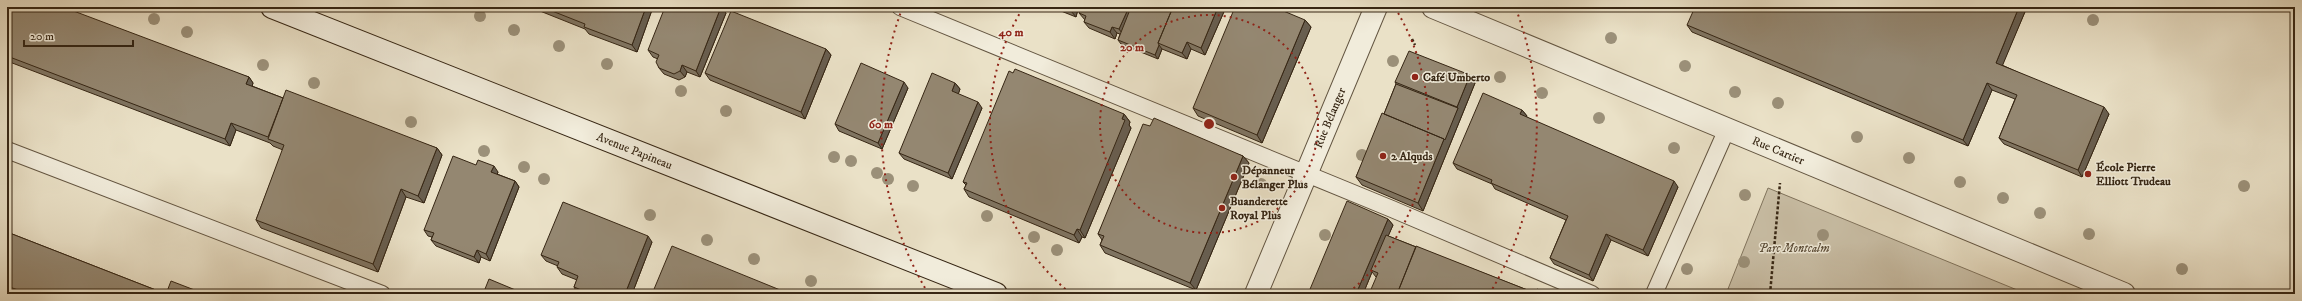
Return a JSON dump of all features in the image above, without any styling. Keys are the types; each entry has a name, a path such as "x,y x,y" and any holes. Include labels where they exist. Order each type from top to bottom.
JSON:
{"street":[{"name":"Avenue Papineau","path":"272,7 996,294"},
{"name":"Rue Bélanger","path":"1256,294 1376,7"},
{"name":"Rue Cartier","path":"1433,7 2124,294"}],"lane":[{"path":"900,7 1399,212 1592,294"},
{"path":"1654,294 1726,129"},
{"path":"7,150 382,294"}],"path":[{"path":"1412,39 1416,45"},
{"path":"1770,294 1780,183"}],"green space":[{"name":"Parc Montcalm","path":"1768,188 2027,294 1726,294"}],"building":[{"path":"7,7 63,7 249,77 246,84 283,98 268,137 231,123 225,139 7,56"},
{"path":"542,7 646,7 632,45 584,27 585,24"},
{"path":"665,7 721,7 696,71 682,65 680,71 674,74 659,68 656,62 659,55 648,50"},
{"path":"1062,7 1072,7 1071,11"},
{"path":"1082,7 1129,7 1119,29 1112,27 1110,32 1084,22 1086,16 1079,13"},
{"path":"1131,7 1173,7 1158,43 1159,45 1155,55 1118,40"},
{"path":"1173,7 1218,7 1201,48 1187,42 1182,53 1158,43"},
{"path":"1235,7 1274,7 1305,20 1257,135 1193,108"},
{"path":"1695,7 2019,7 1996,63 2104,107 2078,170 1999,138 2017,95 1987,83 1963,140 1687,25"},
{"path":"731,11 826,49 801,112 705,73"},
{"path":"1409,51 1470,75 1457,107 1395,82"},
{"path":"861,63 904,82 878,143 835,124"},
{"path":"1015,69 1124,114 1122,119 1125,120 1080,230 1077,229 1074,235 964,189 967,183 963,182 1009,71 1013,73"},
{"path":"932,73 955,83 952,91 978,102 948,173 899,153"},
{"path":"1396,84 1458,108 1445,140 1384,114"},
{"path":"286,90 437,148 418,196 401,189 373,264 256,220 284,145 268,139"},
{"path":"1483,93 1522,110 1520,114 1674,181 1643,250 1606,234 1589,275 1550,258 1568,216 1491,183 1492,180 1453,163"},
{"path":"1382,113 1444,139 1418,203 1356,177"},
{"path":"1154,118 1243,156 1190,283 1100,245 1104,236 1098,234 1143,124 1150,126"},
{"path":"453,156 476,165 478,160 494,166 491,172 515,181 486,254 477,250 474,257 431,240 434,233 424,230"},
{"path":"1347,201 1388,219 1356,294 1308,294"},
{"path":"563,202 648,236 625,294 591,294 574,287 578,276 557,267 559,262 541,255"},
{"path":"7,232 166,294 29,294 7,286"},
{"path":"1386,235 1416,247 1397,294 1369,294 1378,273 1371,270"},
{"path":"672,246 790,294 652,294"},
{"path":"1416,246 1535,293 1537,289 1550,294 1397,294"},
{"path":"489,279 525,294 483,294"},
{"path":"171,281 205,294 166,294"}],"place":[{"name":"Café Umberto","path":"1415,77"},
{"name":"2 Alquds","path":"1383,156"},
{"name":"École Pierre Elliott Trudeau","path":"2088,174"},
{"name":"Dépanneur Bélanger Plus","path":"1234,177"},
{"name":"Buanderette Royal Plus","path":"1222,208"}]}
